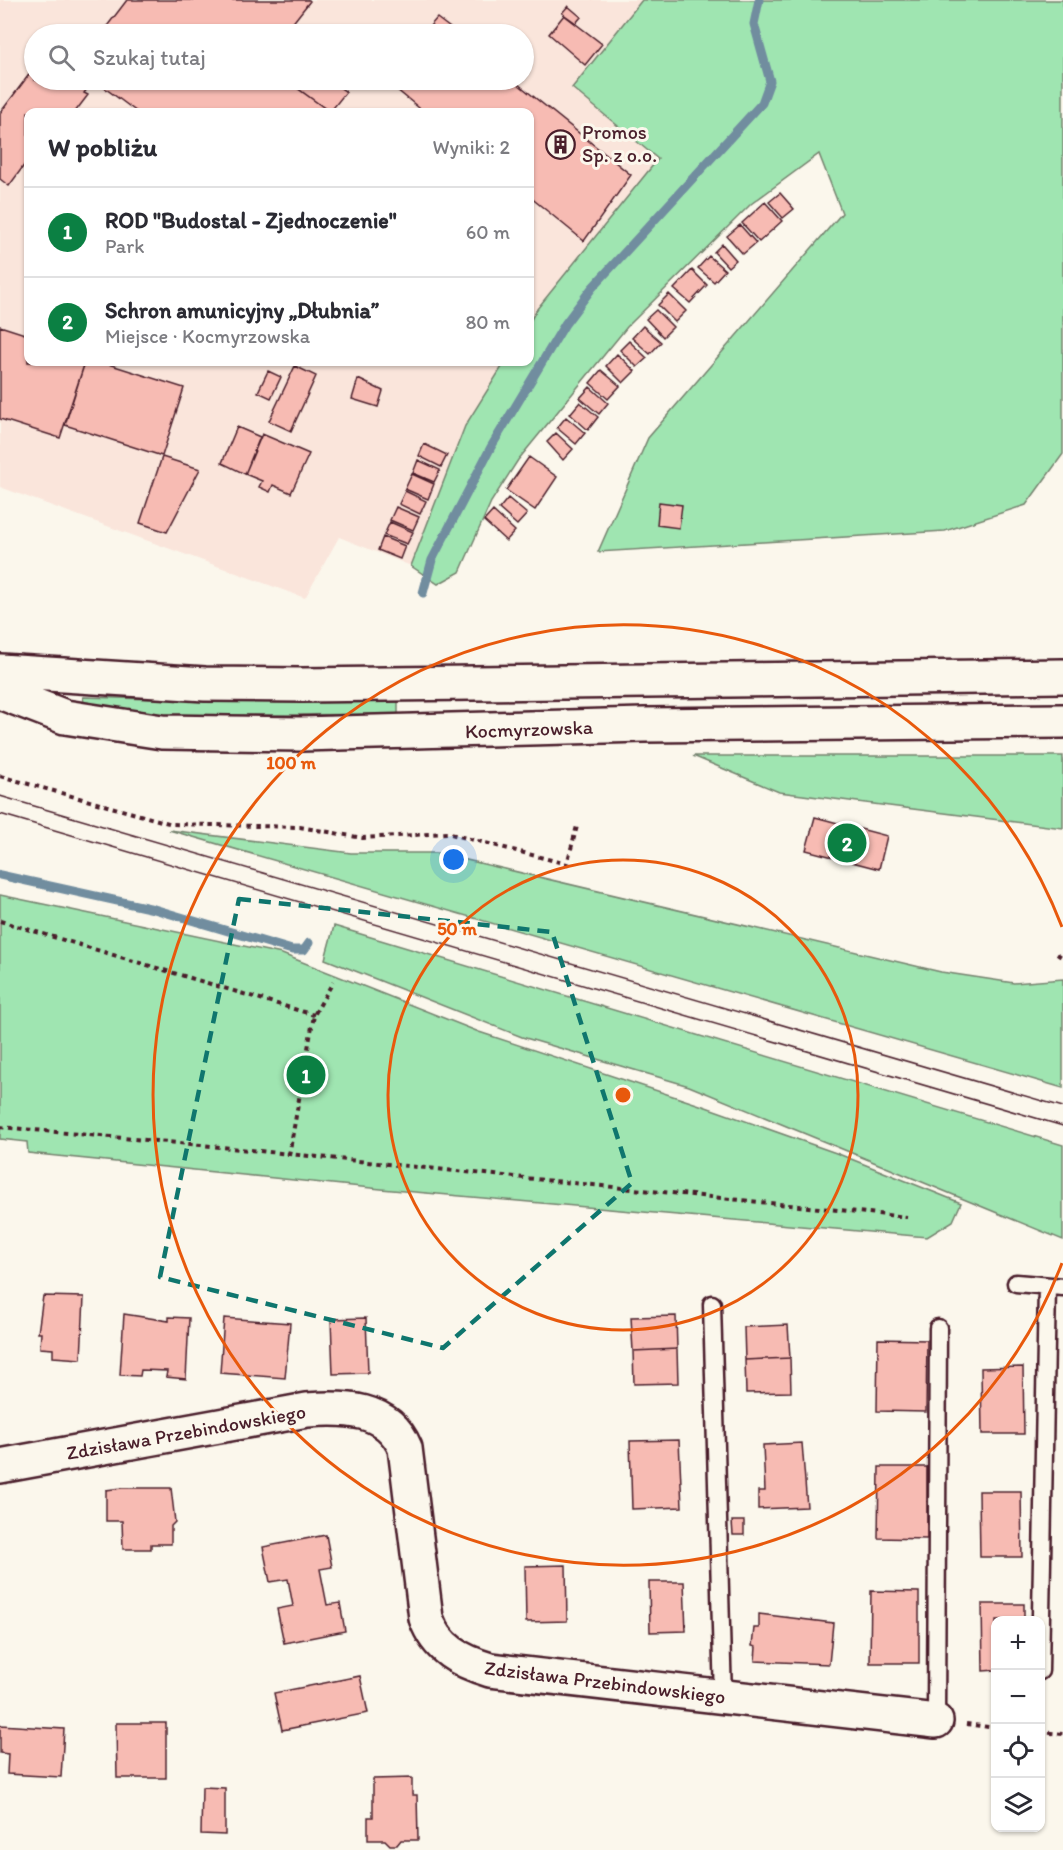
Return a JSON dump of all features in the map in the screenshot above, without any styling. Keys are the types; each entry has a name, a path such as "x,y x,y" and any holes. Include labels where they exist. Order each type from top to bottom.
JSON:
{"main road":[{"path":"0,671 205,684 302,685 1063,676"},
{"name":"Kocmyrzowska","path":"0,692 65,717 162,732 301,735 644,725 1063,721"},
{"name":"Zdzisława Przebindowskiego","path":"0,1466 307,1410 338,1407 364,1412 375,1416 395,1431 405,1448 426,1618 436,1638 452,1655 490,1671 936,1721"}],"lane":[{"path":"1016,1283 1055,1286 1041,1670"},
{"path":"712,1304 723,1698"},
{"path":"936,1721 938,1328"}],"path":[{"path":"0,776 172,824 300,827 363,838 447,833 567,864 577,826"},
{"path":"0,921 314,1015"},
{"path":"1057,954 1063,958"},
{"path":"289,1155 314,1015 333,982"},
{"path":"0,1127 907,1218"},
{"path":"1045,1732 1063,1734"}],"highlighted area":[{"path":"239,899 552,932 632,1183 443,1348 160,1277"}],"shaded area":[{"path":"0,0 642,0 573,88 658,159 534,316 534,108 24,108 24,366 502,366 465,426 411,566 339,537 305,598 0,487"}],"green space":[{"path":"642,0 1063,0 1063,454 1026,505 945,531 598,552 648,438 842,213 819,154 751,204 627,327 518,460 491,502 460,572 438,584 411,566 465,426 502,366 534,366 534,314 537,309 658,159 572,88"},
{"path":"83,697 188,700 398,699 398,714 164,716 84,703"},
{"path":"693,756 1063,756 1063,828 779,792"},
{"path":"169,830 351,853 437,853 941,972 1014,983 1063,979 1063,1088"},
{"path":"0,895 282,954 479,1032 703,1106 836,1153 961,1203 953,1221 927,1237 381,1189 28,1153 27,1142 0,1139"},
{"path":"334,926 1063,1145 1063,1240 689,1086 522,1037 325,959"}],"building":[{"path":"127,0 310,1 292,24 109,24"},
{"path":"568,6 581,17 576,23 562,13"},
{"path":"564,15 602,44 585,65 549,34"},
{"path":"437,18 445,24 432,24"},
{"path":"24,81 24,90 86,90 84,93 88,95 78,108 24,108 24,165 9,186 0,179 0,113"},
{"path":"107,90 300,90 324,108 132,108"},
{"path":"300,90 343,90 346,92 333,108 324,108"},
{"name":"Promos Sp. z o.o.","path":"397,90 525,90 631,175 584,241 534,200 534,108 419,108"},
{"path":"780,193 794,209 783,218 769,202"},
{"path":"765,202 782,221 759,242 742,223"},
{"path":"740,225 756,243 743,254 727,236"},
{"path":"722,244 736,260 728,267 714,252"},
{"path":"709,256 725,270 714,282 698,268"},
{"path":"692,270 707,285 690,303 674,289"},
{"path":"669,294 686,311 675,322 658,305"},
{"path":"656,310 673,327 663,337 646,319"},
{"path":"0,326 24,334 24,366 84,366 60,438 0,419"},
{"path":"643,326 661,342 650,354 632,338"},
{"path":"629,341 647,358 637,367 620,350"},
{"path":"617,354 635,371 623,383 606,366"},
{"path":"84,366 115,366 184,388 162,456 65,425"},
{"path":"295,366 316,376 291,431 269,421"},
{"path":"601,370 620,386 608,399 590,383"},
{"path":"268,371 281,377 271,398 258,392"},
{"path":"358,379 383,391 378,407 352,399"},
{"path":"590,387 608,403 599,414 580,398"},
{"path":"580,402 598,417 588,430 570,414"},
{"path":"566,417 585,433 576,444 557,428"},
{"path":"237,427 260,437 245,474 222,463"},
{"path":"556,433 573,449 563,460 547,442"},
{"path":"262,434 309,454 291,493 273,485 270,492 259,487 262,481 245,474"},
{"path":"424,444 447,455 441,467 419,456"},
{"path":"162,457 200,469 167,532 140,523"},
{"path":"529,457 557,477 535,510 506,490"},
{"path":"418,460 440,470 434,482 413,473"},
{"path":"412,474 434,484 428,499 405,489"},
{"path":"405,491 426,501 420,514 399,504"},
{"path":"508,498 527,514 517,525 499,509"},
{"path":"659,502 682,505 679,528 657,525"},
{"path":"396,507 419,517 413,530 390,520"},
{"path":"493,511 515,531 506,541 484,521"},
{"path":"390,522 413,532 407,544 384,535"},
{"path":"383,537 405,546 400,559 378,550"},
{"path":"815,817 887,836 879,869 806,850"},
{"path":"43,1296 84,1297 81,1359 53,1357 53,1349 40,1348 41,1333 38,1333"},
{"path":"124,1314 169,1321 169,1317 189,1318 186,1379 166,1377 167,1371 141,1370 140,1376 120,1375"},
{"path":"676,1316 677,1349 633,1351 631,1317"},
{"path":"224,1318 290,1323 285,1378 220,1373"},
{"path":"366,1318 368,1373 333,1374 331,1319"},
{"path":"788,1325 790,1358 745,1360 744,1327"},
{"path":"878,1339 927,1340 926,1412 877,1411"},
{"path":"677,1349 678,1383 634,1384 633,1351"},
{"path":"790,1358 791,1392 746,1393 745,1360"},
{"path":"1023,1367 1024,1434 982,1434 981,1368"},
{"path":"679,1440 682,1507 632,1509 630,1441"},
{"path":"802,1443 807,1507 758,1509 758,1491 765,1491 763,1445"},
{"path":"879,1467 927,1467 927,1539 878,1538"},
{"path":"171,1488 175,1522 171,1526 171,1544 151,1544 151,1549 123,1549 122,1521 106,1521 106,1490"},
{"path":"979,1491 1021,1491 1022,1557 980,1557"},
{"path":"732,1521 744,1521 744,1535 733,1535"},
{"path":"326,1535 332,1567 320,1569 327,1605 340,1603 345,1631 284,1643 277,1609 293,1606 288,1579 270,1582 263,1547"},
{"path":"566,1565 567,1621 526,1622 525,1566"},
{"path":"649,1582 684,1582 686,1631 650,1632"},
{"path":"871,1591 919,1592 919,1663 870,1663"},
{"path":"982,1604 1024,1604 1024,1616 991,1616 991,1670 983,1671"},
{"path":"759,1614 833,1623 829,1664 755,1661 756,1647 752,1646 754,1628 759,1628"},
{"path":"360,1676 368,1713 282,1730 274,1693"},
{"path":"116,1723 166,1723 166,1778 117,1778"},
{"path":"0,1725 64,1729 61,1777 7,1774 8,1754 0,1753"},
{"path":"412,1778 412,1795 417,1795 418,1840 401,1840 397,1845 390,1845 385,1840 368,1840 368,1817 373,1817 373,1779"},
{"path":"202,1787 225,1788 225,1835 201,1834"}],"waterway":[{"path":"423,593 432,560 491,447 565,324 592,288 762,103 770,81 754,24 759,0"},
{"path":"0,875 154,909 292,950 304,950 309,943"}],"tram line":[{"path":"0,796 1063,1107"},
{"path":"0,814 1063,1126"}],"place":[{"name":"Promos Sp. z o.o.","path":"561,144"},
{"name":"Schron amunicyjny „Dłubnia”","path":"847,843"},
{"name":"ROD \"Budostal - Zjednoczenie\"","path":"306,1075"}]}
